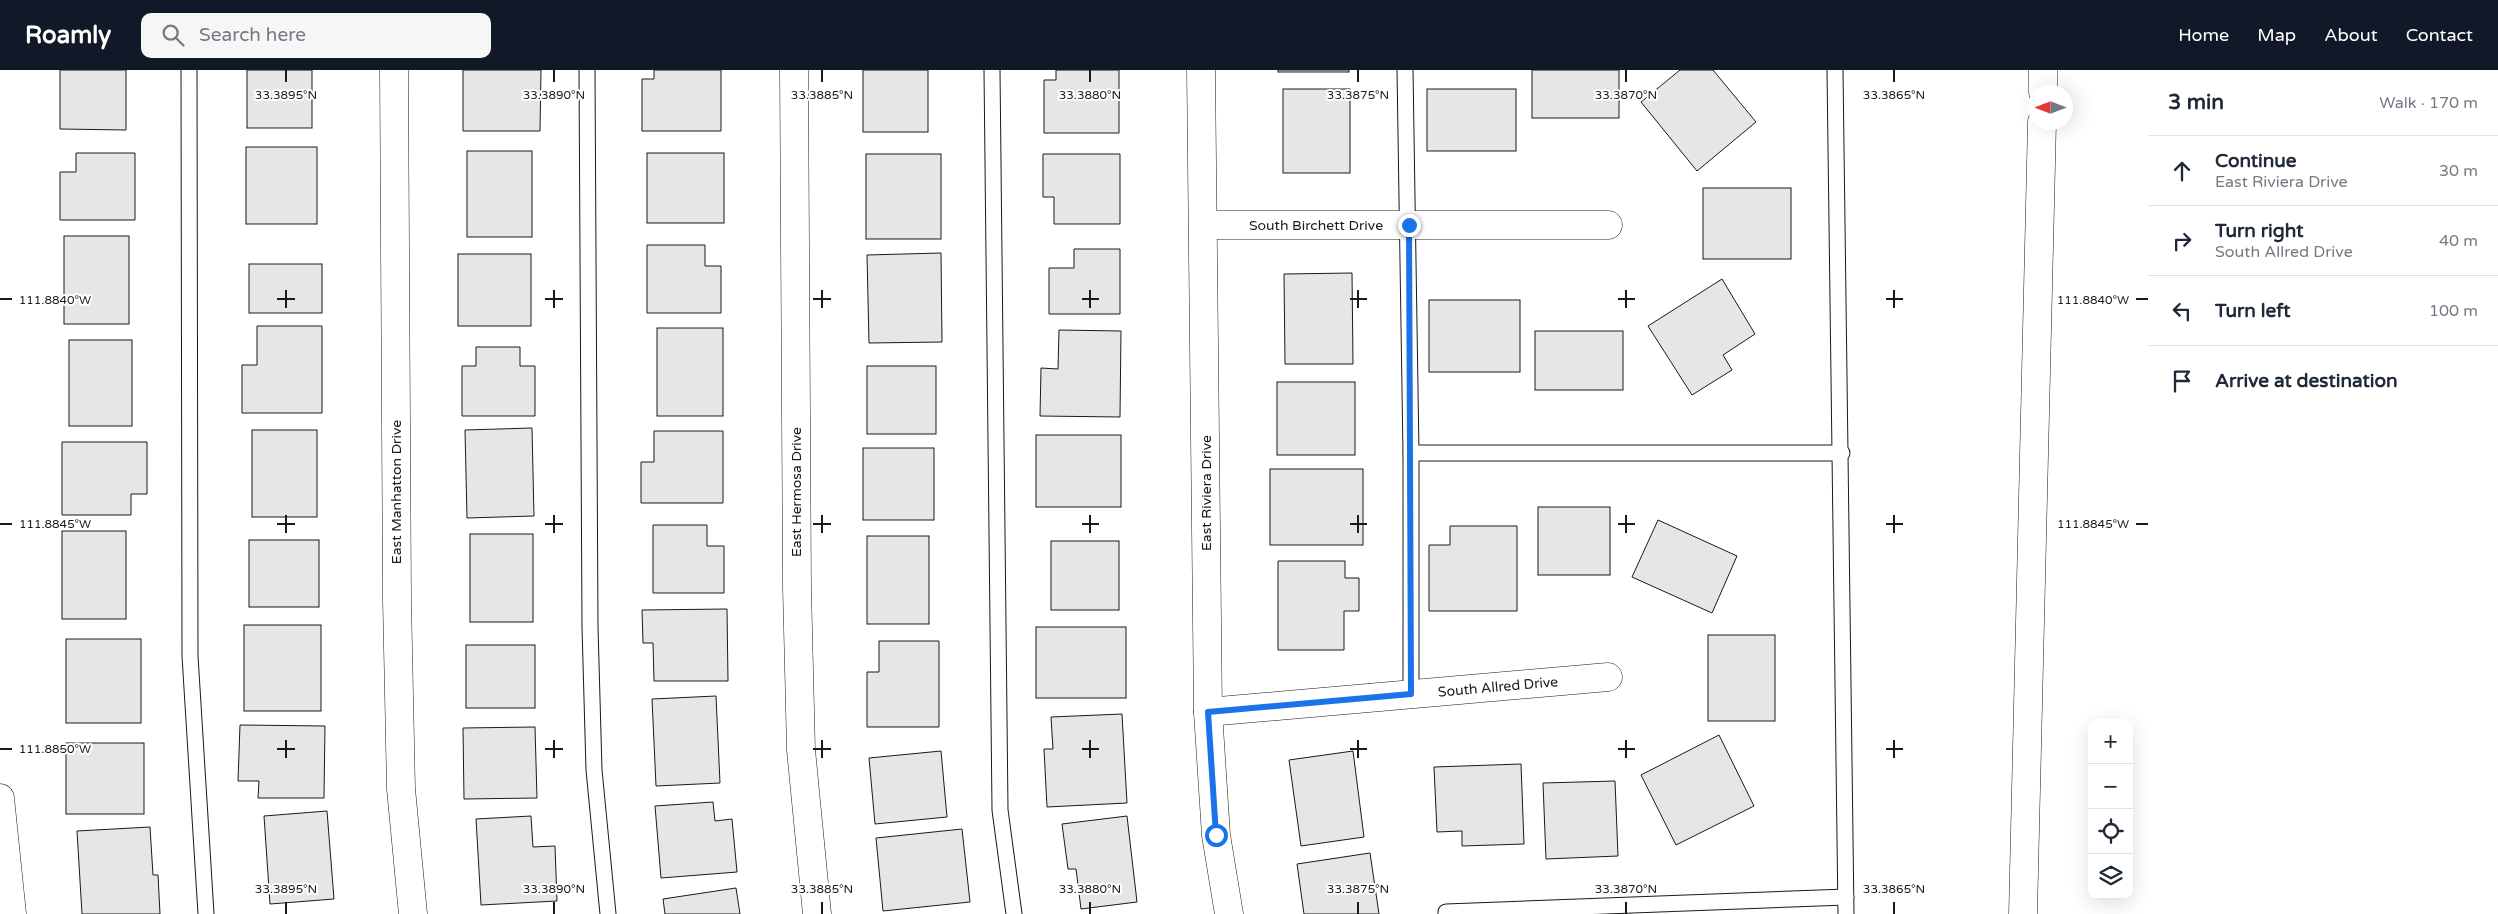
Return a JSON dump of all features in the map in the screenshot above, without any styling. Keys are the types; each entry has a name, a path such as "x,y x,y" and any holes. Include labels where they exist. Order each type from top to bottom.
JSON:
{"main road":[{"name":"East Manhatton Drive","path":"394,70 397,600 401,789 413,914"},
{"name":"East Hermosa Drive","path":"794,70 797,588 801,750 817,914"},
{"name":"East Riviera Drive","path":"1201,70 1208,712 1216,835 1229,914"},
{"path":"2043,70 2043,85"},
{"path":"2022,914 2042,130"},
{"name":"South Birchett Drive","path":"1204,226 1608,226"},
{"name":"South Allred Drive","path":"1208,712 1608,677"},
{"path":"0,798 12,914"}],"lane":[{"path":"189,70 190,656 206,914"},
{"path":"587,70 590,628 594,770 608,914"},
{"path":"992,70 1000,810 1014,914"},
{"path":"1406,70 1411,453 1411,694"},
{"path":"1836,70 1846,914"},
{"path":"1411,453 1842,453"},
{"path":"1446,914 1446,912 1846,897"}],"building":[{"path":"60,70 126,70 126,130 60,129"},
{"path":"247,70 312,70 312,128 247,128"},
{"path":"463,70 541,70 540,131 463,131"},
{"path":"654,70 721,70 721,131 642,131 642,79 654,79"},
{"path":"863,70 928,70 928,132 863,132"},
{"path":"1056,70 1119,70 1119,133 1044,133 1044,80 1056,80"},
{"path":"1278,70 1349,70 1349,72 1278,72"},
{"path":"1532,70 1619,70 1619,118 1532,118"},
{"path":"1680,70 1713,70 1756,122 1697,171 1641,102"},
{"path":"1283,89 1350,89 1350,173 1283,173"},
{"path":"1427,89 1516,89 1516,151 1427,151"},
{"path":"246,147 317,147 317,224 246,224"},
{"path":"467,151 532,151 532,237 467,237"},
{"path":"76,153 135,153 135,220 60,220 60,172 76,172"},
{"path":"647,153 724,153 724,223 647,223"},
{"path":"866,154 941,154 941,239 866,239"},
{"path":"1043,154 1120,154 1120,224 1054,224 1054,197 1043,197"},
{"path":"1703,188 1791,188 1791,259 1703,259"},
{"path":"64,236 129,236 129,324 64,324"},
{"path":"647,245 705,245 705,266 721,266 721,313 647,313"},
{"path":"1074,249 1120,249 1120,314 1049,314 1049,268 1074,268"},
{"path":"941,253 942,342 869,343 867,255"},
{"path":"458,254 531,254 531,326 458,326"},
{"path":"249,264 322,264 322,313 249,313"},
{"path":"1352,273 1353,364 1285,364 1284,274"},
{"path":"1722,279 1755,334 1723,355 1732,370 1692,395 1648,326"},
{"path":"1429,300 1520,300 1520,372 1429,372"},
{"path":"257,326 322,326 322,413 242,413 242,365 257,365"},
{"path":"657,328 723,328 723,416 657,416"},
{"path":"1059,330 1121,331 1120,417 1040,416 1041,368 1058,369"},
{"path":"1535,331 1623,331 1623,390 1535,390"},
{"path":"69,340 132,340 132,426 69,426"},
{"path":"476,347 520,347 520,366 535,366 535,416 462,416 462,366 476,366"},
{"path":"867,366 936,366 936,434 867,434"},
{"path":"1277,382 1355,382 1355,455 1277,455"},
{"path":"532,428 534,516 467,518 465,430"},
{"path":"252,430 317,430 317,517 252,517"},
{"path":"654,431 723,431 723,503 641,503 641,462 654,462"},
{"path":"1036,435 1121,435 1121,507 1036,507"},
{"path":"62,442 147,442 147,494 131,494 131,515 62,515"},
{"path":"863,448 934,448 934,520 863,520"},
{"path":"1270,469 1363,469 1363,545 1270,545"},
{"path":"1538,507 1610,507 1610,575 1538,575"},
{"path":"1658,520 1737,556 1712,613 1632,577"},
{"path":"653,525 707,525 707,546 724,546 724,593 653,593"},
{"path":"1450,526 1517,526 1517,611 1429,611 1429,545 1450,545"},
{"path":"62,531 126,531 126,619 62,619"},
{"path":"470,534 533,534 533,622 470,622"},
{"path":"867,536 929,536 929,624 867,624"},
{"path":"249,540 319,540 319,607 249,607"},
{"path":"1051,541 1119,541 1119,610 1051,610"},
{"path":"1278,561 1345,561 1345,578 1359,578 1359,611 1344,611 1344,650 1278,650"},
{"path":"727,609 728,681 654,681 653,643 643,643 642,610"},
{"path":"244,625 321,625 321,711 244,711"},
{"path":"1036,627 1126,627 1126,698 1036,698"},
{"path":"1708,635 1775,635 1775,721 1708,721"},
{"path":"66,639 141,639 141,723 66,723"},
{"path":"879,641 939,641 939,727 867,727 867,672 879,672"},
{"path":"466,645 535,645 535,708 466,708"},
{"path":"716,696 720,783 656,786 652,699"},
{"path":"1122,714 1127,803 1047,807 1044,749 1053,749 1051,717"},
{"path":"240,725 325,726 324,798 258,798 259,781 238,781"},
{"path":"535,727 537,798 464,799 463,728"},
{"path":"1719,735 1754,806 1676,845 1641,775"},
{"path":"66,743 144,743 144,814 66,814"},
{"path":"941,751 947,817 875,824 869,758"},
{"path":"1353,751 1364,837 1301,846 1289,760"},
{"path":"1521,764 1524,844 1462,846 1462,831 1437,832 1434,767"},
{"path":"1615,781 1618,856 1546,859 1543,783"},
{"path":"713,802 715,821 732,819 737,872 661,878 655,806"},
{"path":"327,811 334,899 270,904 264,816"},
{"path":"531,816 533,847 555,846 557,901 481,905 476,819"},
{"path":"1127,816 1137,902 1081,909 1076,869 1068,869 1062,824"},
{"path":"150,827 153,875 158,875 160,914 82,914 77,831"},
{"path":"962,829 970,902 883,911 876,838"},
{"path":"1370,853 1379,914 1304,914 1297,864"},
{"path":"736,888 740,914 665,914 663,899"}],"route":[{"path":"1216,835 1208,712 1411,694 1409,225"}]}
